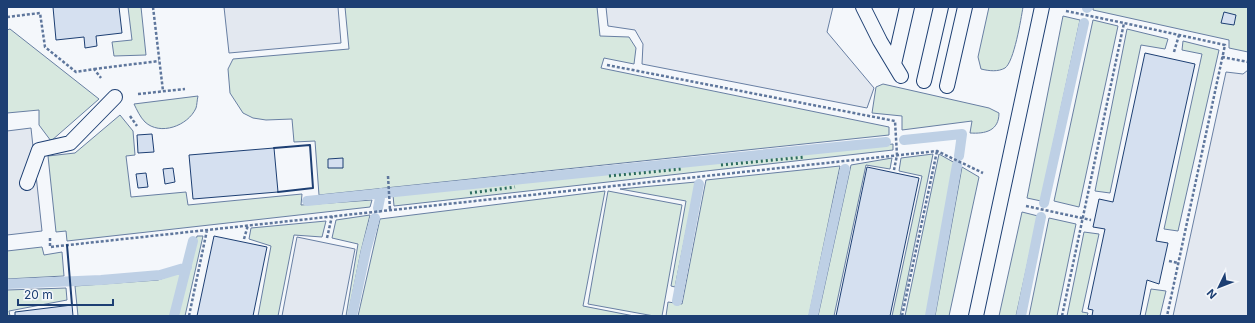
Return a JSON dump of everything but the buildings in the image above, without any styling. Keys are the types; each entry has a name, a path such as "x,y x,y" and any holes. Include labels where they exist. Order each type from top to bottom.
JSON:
{"lane":[{"path":"863,7 880,41 901,76"},
{"path":"894,64 907,7"},
{"path":"924,81 941,7"},
{"path":"948,86 965,7"},
{"path":"976,316 1042,7"},
{"path":"27,183 39,150 70,143 115,96"}],"path":[{"path":"153,7 163,92"},
{"path":"1066,11 1225,45 1167,316"},
{"path":"7,17 40,13 45,47 76,72 159,61"},
{"path":"1062,316 1124,23"},
{"path":"1174,52 1179,35"},
{"path":"1222,57 1248,62"},
{"path":"607,65 895,121 897,155 894,170"},
{"path":"94,69 115,96 185,89"},
{"path":"902,316 936,151"},
{"path":"50,238 50,247 936,151 983,173"},
{"path":"388,178 390,210"},
{"path":"1026,206 1091,220"},
{"path":"327,238 332,216"},
{"path":"244,239 248,225"},
{"path":"189,316 207,230"},
{"path":"1169,261 1178,263"}],"shaded area":[{"path":"128,7 141,7 146,55 114,56 112,42 132,40"},
{"path":"224,7 338,7 341,43 229,53"},
{"path":"345,7 597,7 600,36 629,37 636,48 634,64 604,58 601,68 889,127 889,135 319,195 315,141 294,142 292,119 266,120 253,118 243,113 230,93 228,69 233,59 349,49"},
{"path":"606,7 833,7 827,32 874,88 867,108 642,64 643,44 635,30 608,26"},
{"path":"989,7 1023,7 1017,40 1011,58 1005,68 996,71 981,69 978,57"},
{"path":"1093,7 1248,7 1248,52 1229,48 1229,40 1093,10"},
{"path":"1063,16 1080,20 1041,201 1027,198"},
{"path":"1093,20 1118,26 1079,207 1054,201"},
{"path":"10,29 99,99 51,141 39,125 39,110 7,113 7,30"},
{"path":"1127,29 1168,39 1165,49 1141,45 1110,193 1095,191"},
{"path":"1183,41 1219,50 1178,231 1164,229 1202,54 1182,50"},
{"path":"1248,70 1248,316 1173,316 1226,72 1243,74"},
{"path":"883,84 989,108 999,113 997,124 994,128 981,133 970,133 972,121 902,130 902,116 872,113 876,87"},
{"path":"198,96 196,108 187,120 173,127 166,128 151,126 145,122 134,104"},
{"path":"120,115 133,131 135,155 126,156 131,197 186,192 188,205 302,194 301,205 372,200 370,207 67,241 66,231 56,232 48,156 75,153"},
{"path":"31,128 42,231 7,235 7,131"},
{"path":"893,144 893,150 394,206 393,195"},
{"path":"933,154 900,316 892,316 922,176 899,171 901,158"},
{"path":"939,154 955,163 927,316 905,316"},
{"path":"892,158 890,169 866,165 834,316 818,316 851,165"},
{"path":"840,166 809,316 666,316 668,302 682,304 706,180"},
{"path":"962,167 979,177 949,316 935,316"},
{"path":"696,182 675,287 671,286 686,201 620,189"},
{"path":"605,191 583,306 634,316 358,316 380,219"},
{"path":"608,191 682,205 662,316 654,316 588,304"},
{"path":"1022,212 1038,216 1016,316 999,316"},
{"path":"370,215 348,316 346,316 358,244 332,238 336,220"},
{"path":"1049,218 1076,224 1057,316 1029,316"},
{"path":"326,221 322,237 294,235 278,316 258,316 271,246 249,239 251,228"},
{"path":"1084,232 1099,234 1082,312 1088,313 1087,316 1067,316"},
{"path":"197,236 203,236 185,316 177,316"},
{"path":"297,237 355,249 342,316 282,316"},
{"path":"42,247 44,255 62,252 64,276 7,279 7,251"},
{"path":"183,271 170,316 78,316 75,286 158,280"},
{"path":"66,288 67,300 9,311 10,316 7,316 7,290"},
{"path":"1151,289 1166,291 1160,316 1145,316"}],"waterway":[{"path":"1044,203 1084,23"},
{"path":"904,140 962,134 959,156"},
{"path":"307,201 886,142"},
{"path":"930,316 957,165"},
{"path":"813,316 845,169"},
{"path":"677,301 699,184"},
{"path":"378,208 381,193"},
{"path":"1021,316 1041,217"},
{"path":"352,316 366,250 375,218"},
{"path":"174,316 193,241"},
{"path":"7,284 101,280 160,275 187,267"}],"hedge":[{"path":"721,165 805,157"},
{"path":"609,176 682,169"},
{"path":"470,193 515,187"}],"wall":[{"path":"274,148 310,145 313,188 278,192"},
{"path":"67,245 72,305"}]}
